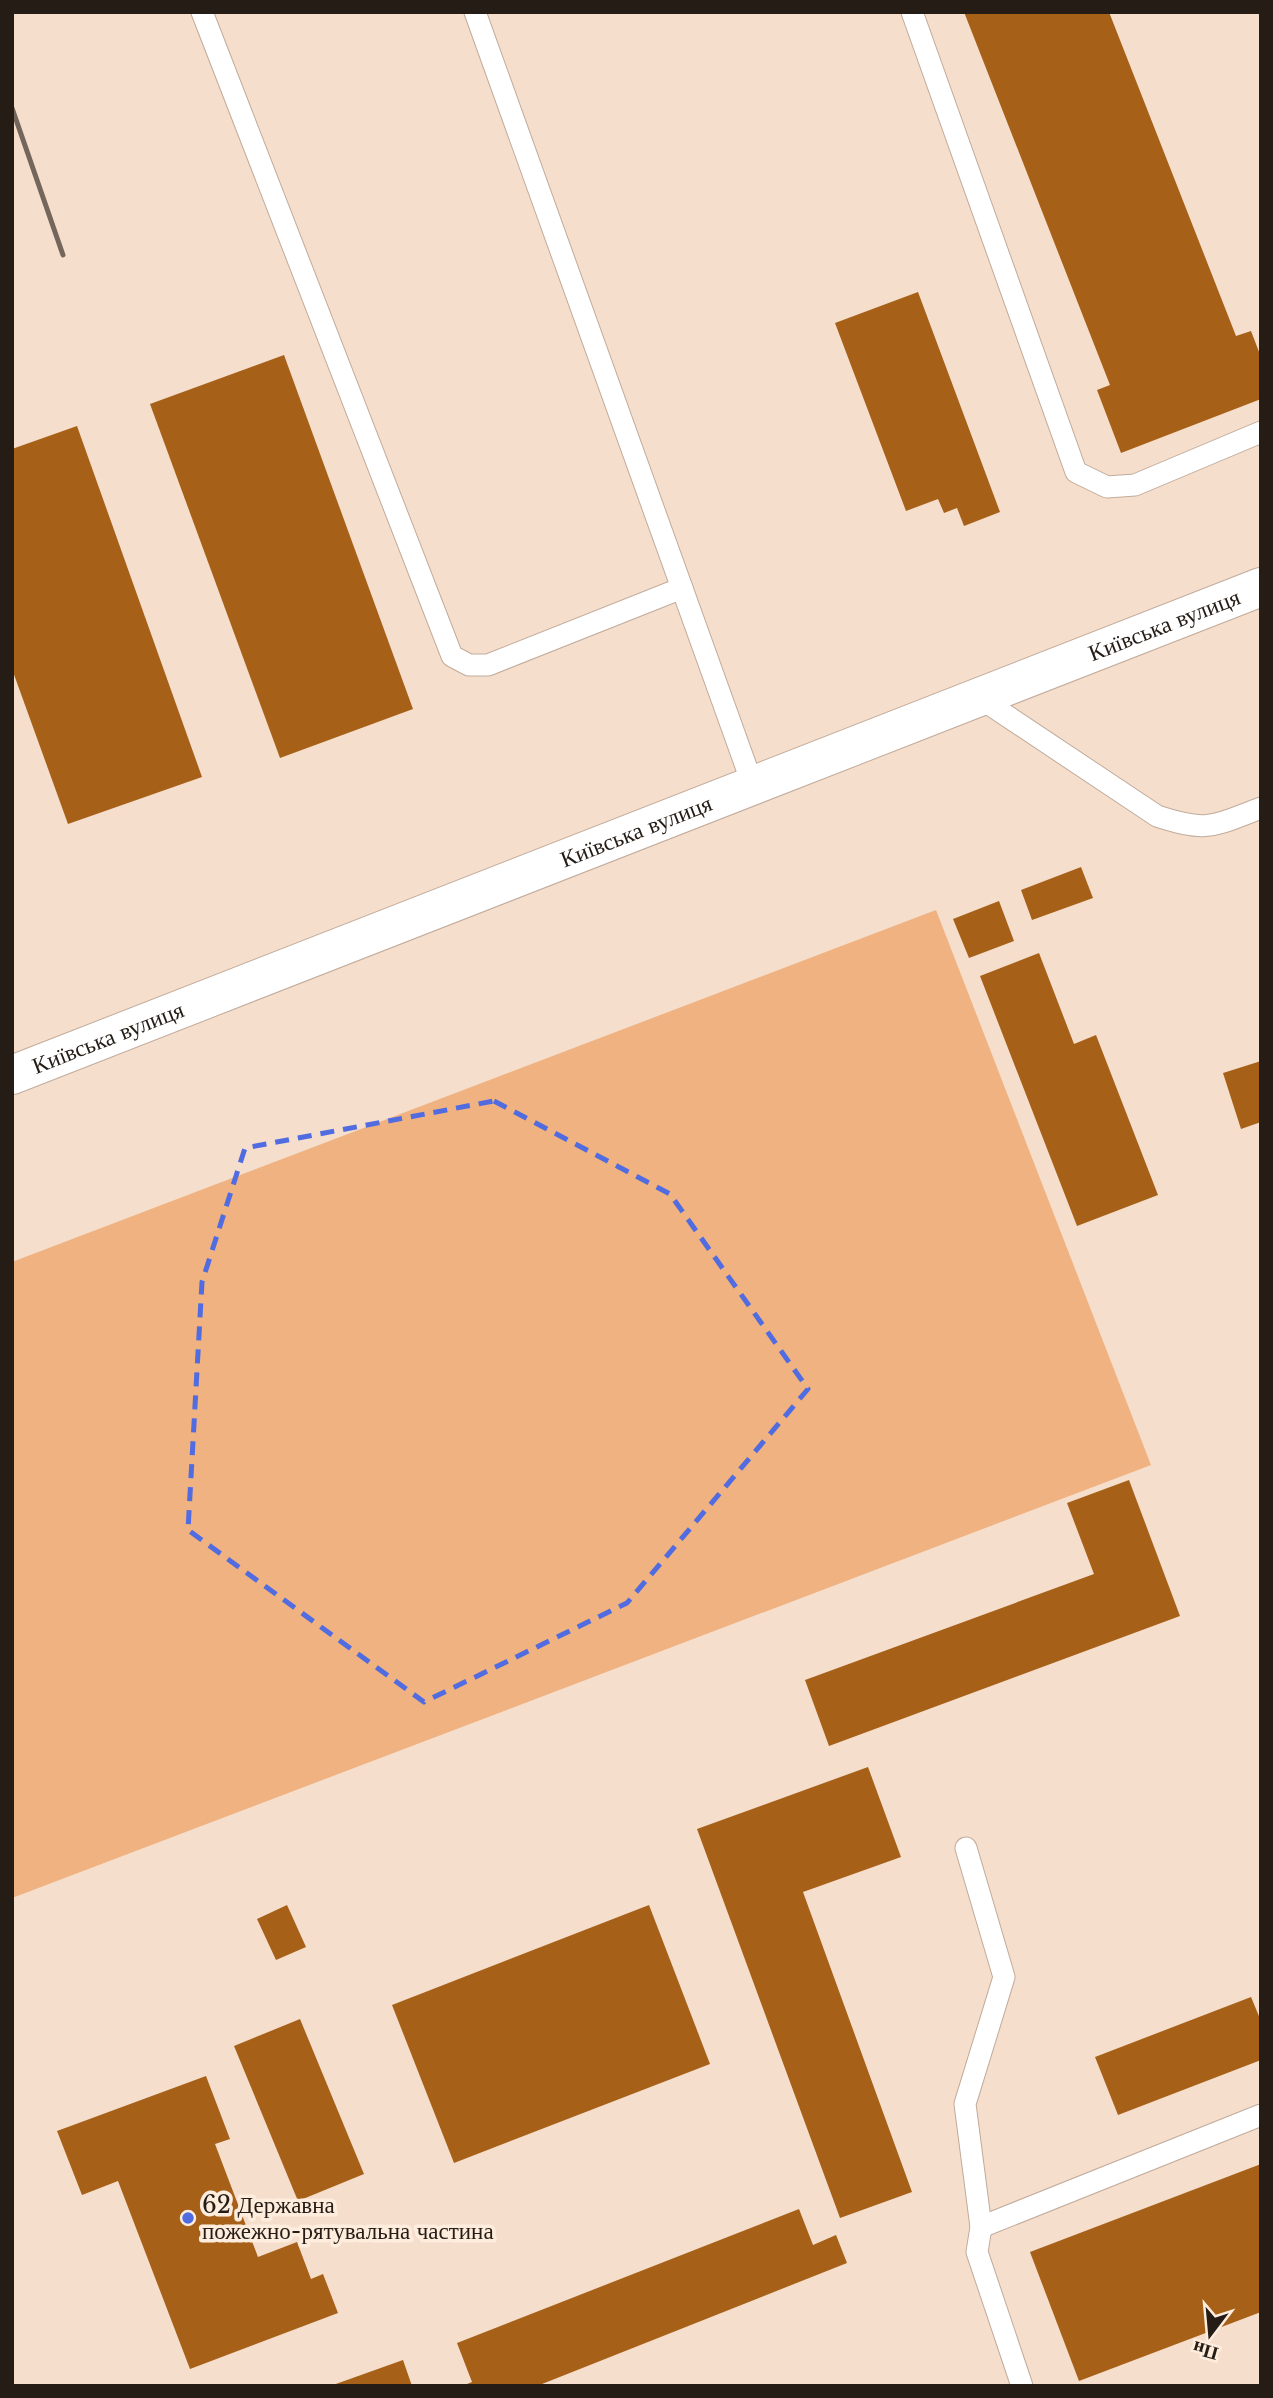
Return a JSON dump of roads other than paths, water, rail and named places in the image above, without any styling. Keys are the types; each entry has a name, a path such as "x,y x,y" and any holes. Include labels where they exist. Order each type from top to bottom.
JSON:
{"main road":[{"name":"Київська вулиця","path":"12,1075 752,783 1261,587"}],"lane":[{"path":"202,12 452,656 469,665 488,665 681,588"},
{"path":"475,12 752,783"},
{"path":"912,12 1076,472 1107,487 1135,485 1261,432"},
{"path":"977,696 1157,816 1191,828 1261,808"},
{"path":"967,1847 1004,1977 965,2104 981,2227 977,2252 1022,2386"},
{"path":"981,2227 1261,2115"}],"railway":[{"path":"12,108 63,255"}],"place":[{"name":"62 Державна пожежно-рятувальна частина","path":"188,2218"}]}
